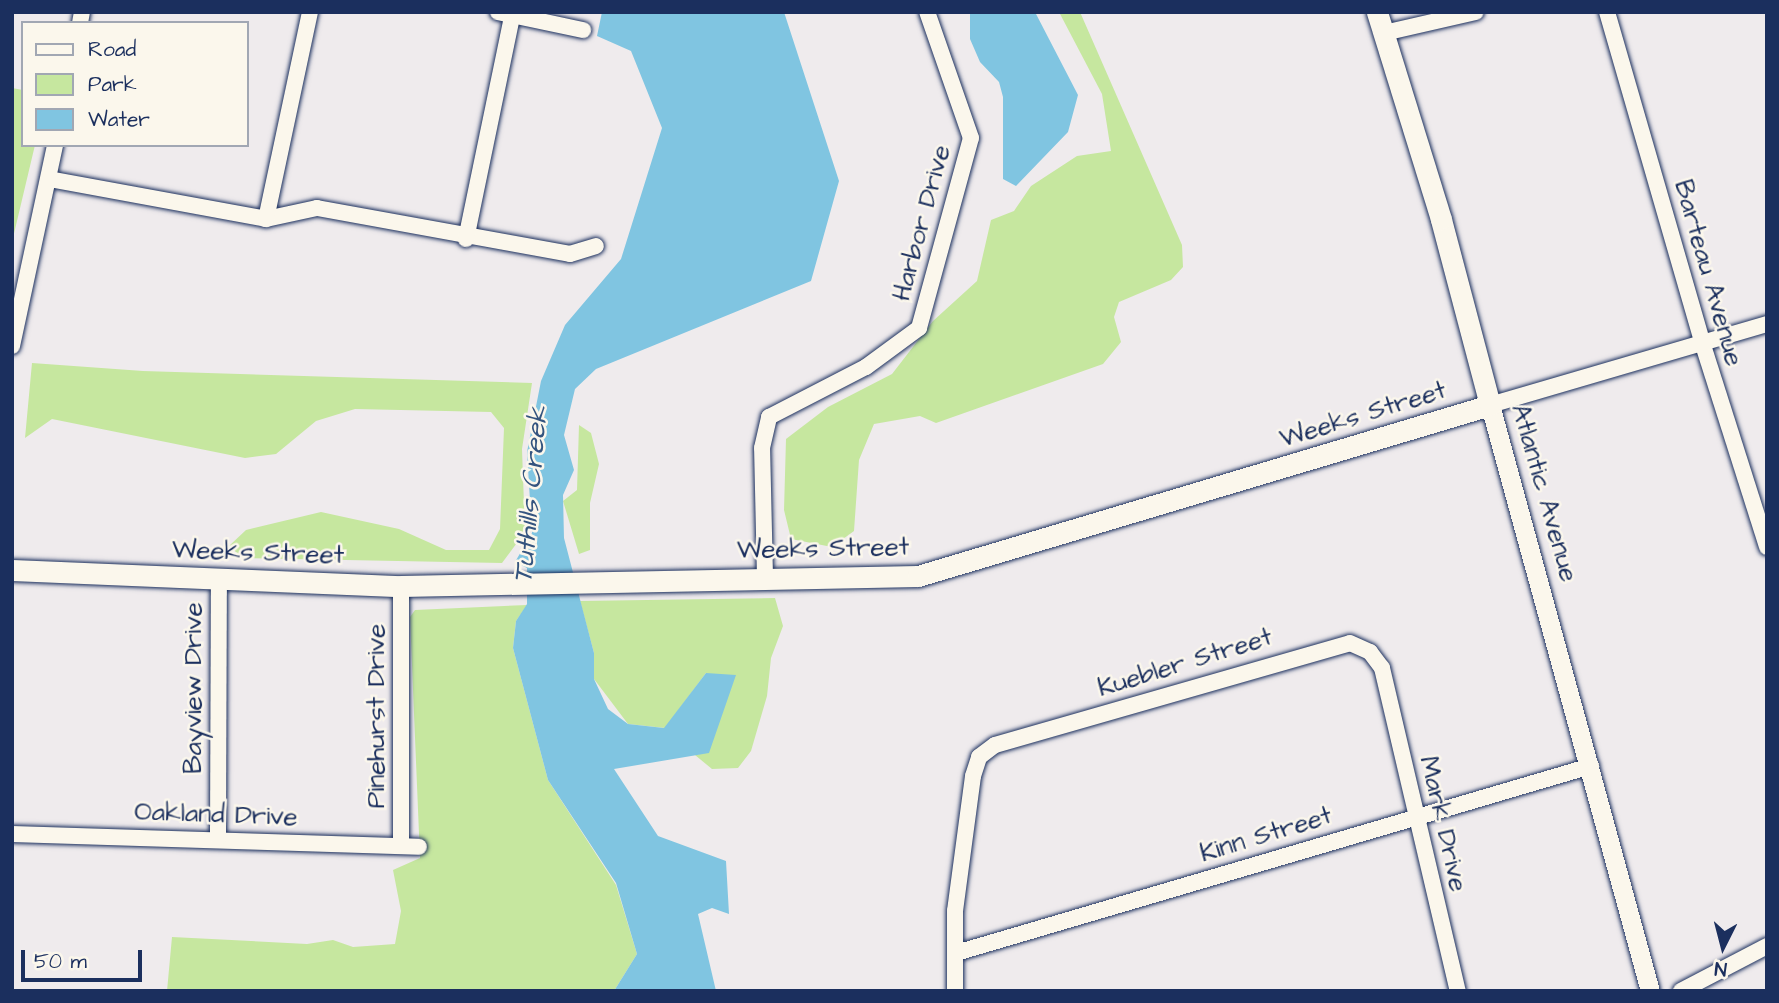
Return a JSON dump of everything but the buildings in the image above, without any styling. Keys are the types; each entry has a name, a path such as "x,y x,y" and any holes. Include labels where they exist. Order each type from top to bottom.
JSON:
{"main road":[{"name":"Atlantic Avenue","path":"1377,12 1441,219 1490,405"},
{"name":"Weeks Street","path":"12,570 401,586 553,586 765,578 918,576 1490,405"}],"street":[{"path":"266,219 310,12"},
{"name":"Harbor Drive","path":"765,578 762,455 769,417 866,367 919,328 971,138 927,12"},
{"path":"1384,33 1476,12"},
{"name":"Barteau Avenue","path":"1607,12 1703,345 1767,547"},
{"path":"466,239 505,14 583,30"},
{"path":"12,346 55,147"},
{"path":"49,179 266,219 317,208 466,239 570,254 596,246"},
{"name":"Weeks Street","path":"1490,405 1703,345 1767,324"},
{"name":"Atlantic Avenue","path":"1490,405 1591,766 1650,991"},
{"name":"Bayview Drive","path":"218,838 219,580"},
{"name":"Pinehurst Drive","path":"401,586 401,846"},
{"name":"Kuebler Street","path":"956,953 955,911 973,776 979,757 995,745 1328,646 1350,643 1370,652 1382,668"},
{"name":"Mark Drive","path":"1382,668 1458,991"},
{"name":"Kinn Street","path":"956,953 1591,766"},
{"name":"Oakland Drive","path":"12,834 218,838 419,847"},
{"path":"1681,991 1767,946"},
{"path":"955,991 956,953"}],"green space":[{"path":"1059,12 1080,12 1182,245 1183,267 1171,280 1119,302 1114,317 1121,342 1103,364 936,423 920,416 874,424 859,460 854,531 832,547 791,539 784,510 786,439 828,407 892,374 933,321 977,281 991,220 1014,211 1031,186 1077,156 1111,151 1102,94"},
{"path":"12,88 21,90 21,147 35,147 12,242"},
{"path":"32,363 143,371 532,383 522,449 525,532 502,563 243,558 229,546 246,530 321,512 399,529 446,550 489,550 500,529 504,428 491,412 355,409 316,421 276,454 245,458 52,419 25,438"},
{"path":"579,425 591,433 599,464 590,503 590,550 579,554 563,501 577,490"},
{"path":"775,598 783,626 771,658 767,696 751,751 738,768 712,769 695,755 709,752 706,673 665,728 628,724 594,679 594,653 580,601"},
{"path":"527,605 516,621 513,648 548,780 616,885 637,954 614,991 167,991 172,937 307,944 333,940 353,947 395,944 401,911 393,870 420,858 410,617 415,610"}],"water":[{"name":"Tuthills Creek","path":"602,12 784,12 839,181 811,281 596,369 575,389 564,435 574,470 563,495 564,538 594,653 594,679 608,709 628,724 664,728 706,673 736,675 709,753 614,769 658,836 726,861 729,914 712,908 698,914 716,991 614,991 637,954 616,883 548,780 513,648 516,621 527,604 527,568 515,562 532,533 527,452 541,381 565,325 621,259 662,128 631,51 597,36"},
{"path":"970,12 1035,12 1078,95 1068,132 1016,186 1003,179 1003,97 999,82 980,62 970,39"}]}
